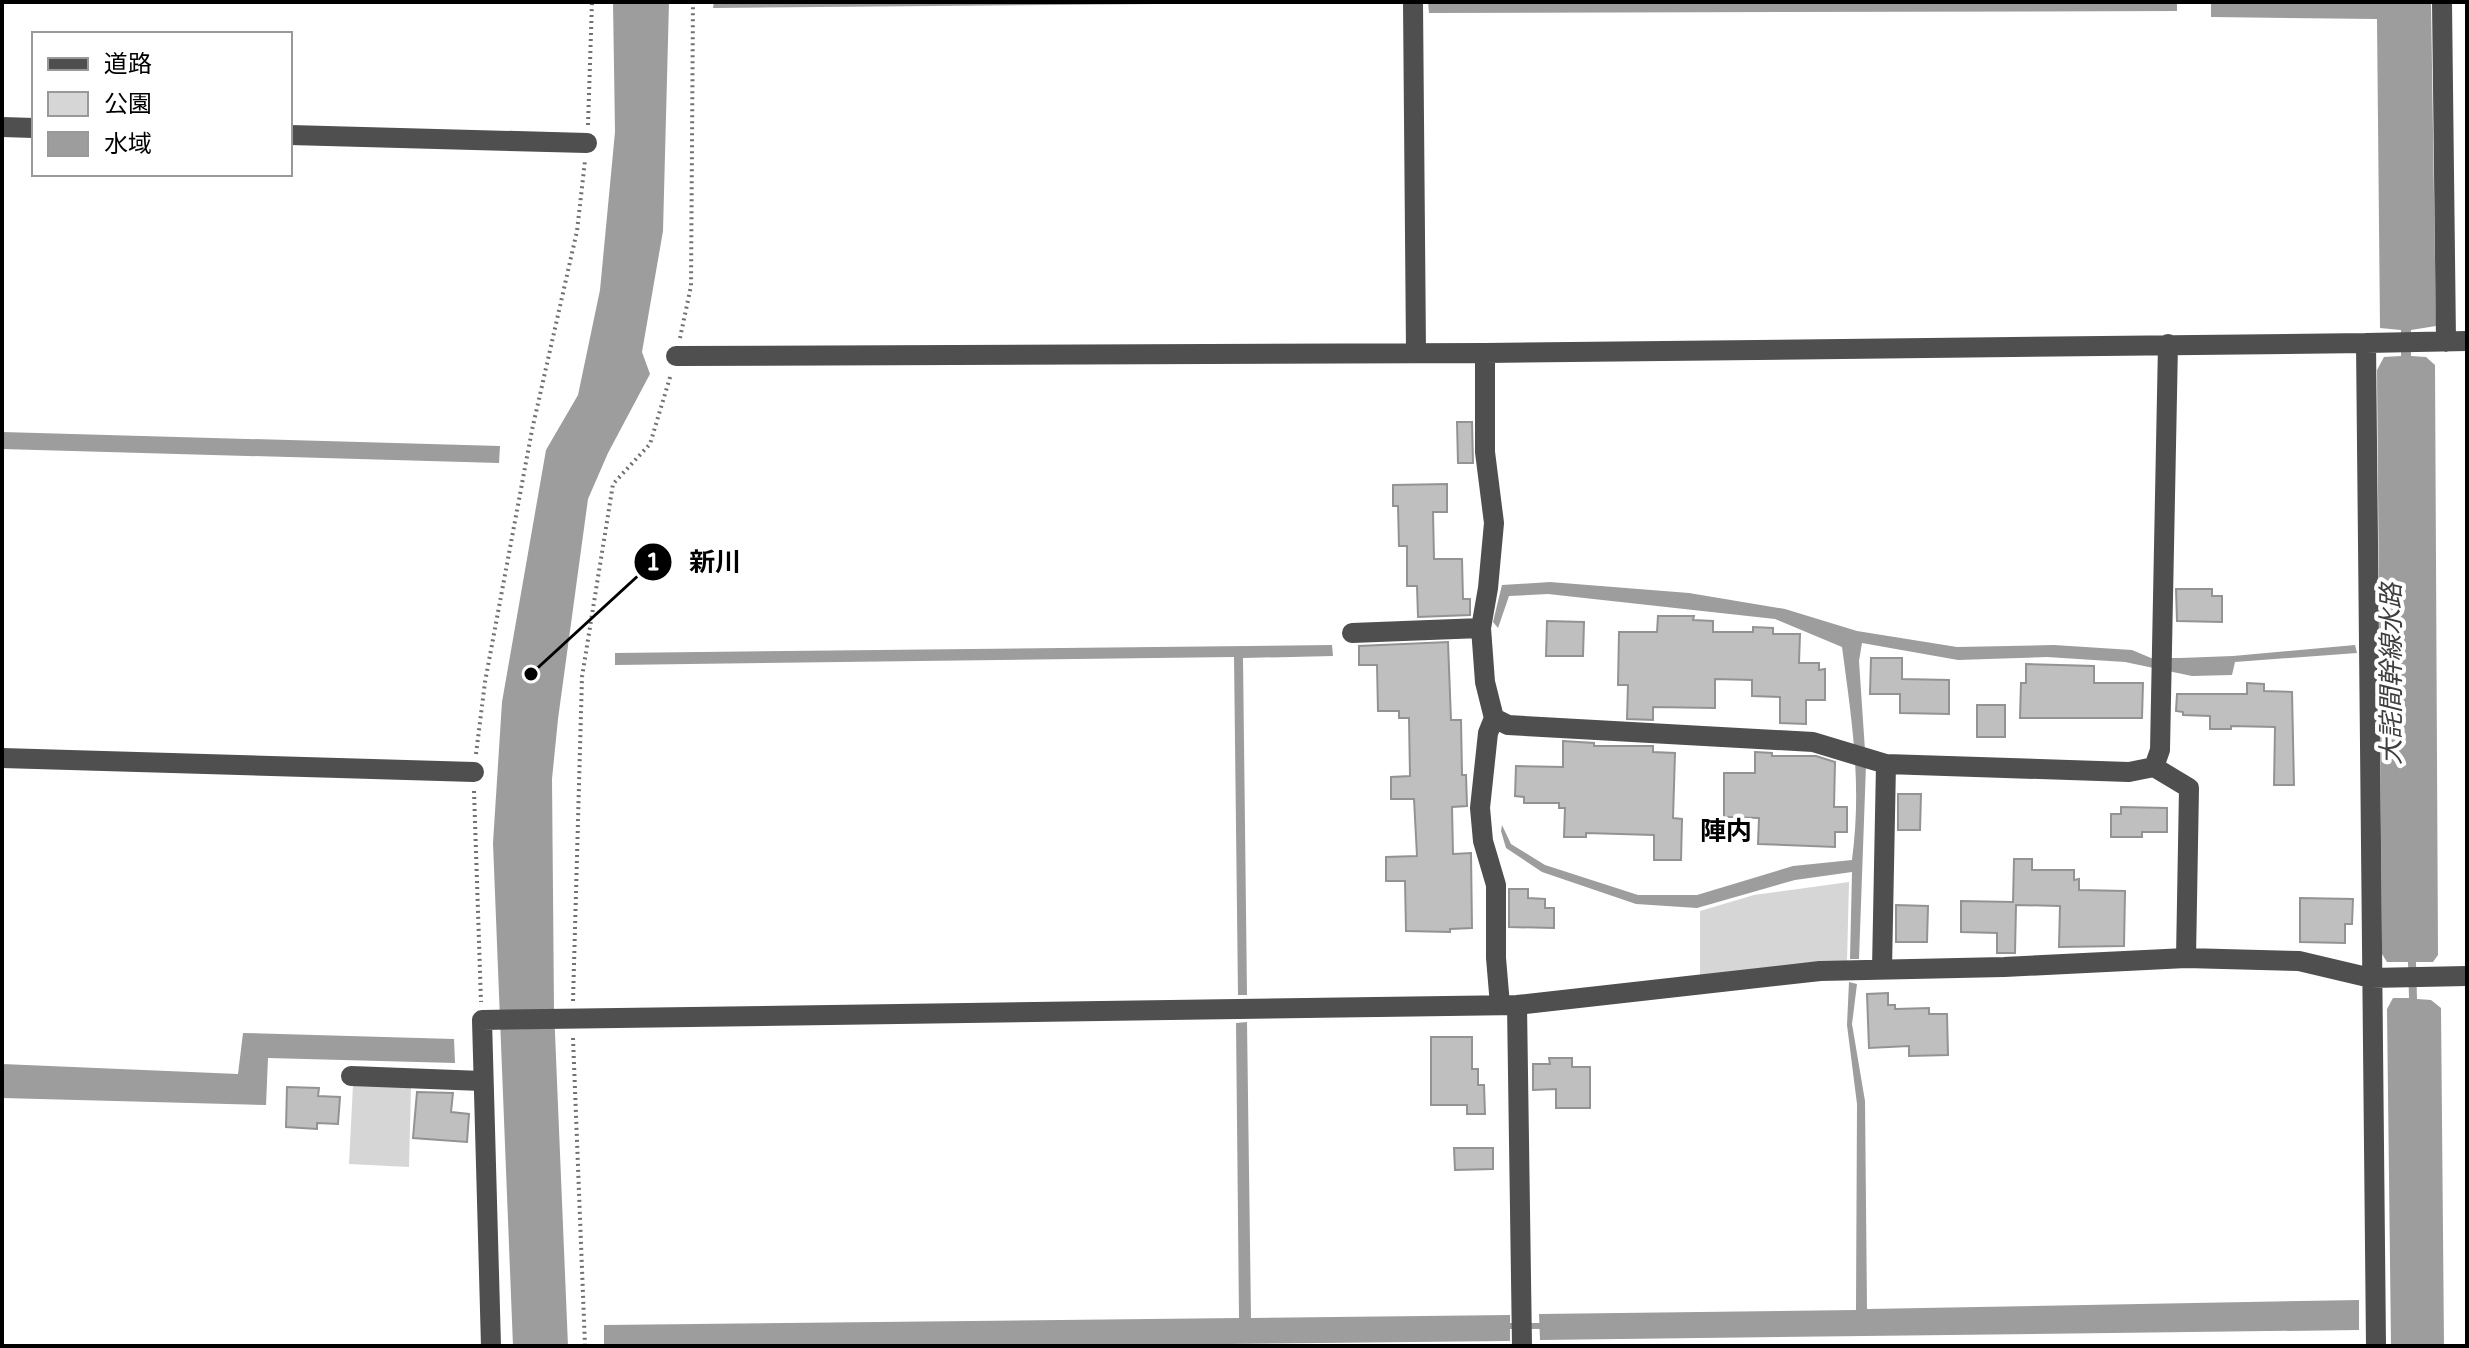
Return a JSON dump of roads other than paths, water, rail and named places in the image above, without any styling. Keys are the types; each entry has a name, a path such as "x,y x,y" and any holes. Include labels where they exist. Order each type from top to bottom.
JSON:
{"street":[{"path":"1413,2 1416,352"},
{"path":"676,356 1485,353 2457,342 2442,2"},
{"path":"2,127 32,128"},
{"path":"292,135 587,143"},
{"path":"2366,343 2376,1346"},
{"path":"2154,767 2160,750 2164,648 2168,344"},
{"path":"1485,353 1485,452 1494,523 1481,628 1485,682 1494,718 1488,733 1480,808 1483,841 1496,885 1496,958 1509,1005 1522,1342"},
{"path":"1352,633 1481,628"},
{"path":"1494,718 1508,725 1813,742 1870,759 2129,772 2154,767 2189,788 2186,958"},
{"path":"2,758 474,772"},
{"path":"1870,759 1882,969"},
{"path":"491,1346 482,1081 487,1020 1509,1005 1820,971 2004,967 2186,958 2299,961 2371,978 2467,976"},
{"path":"351,1076 482,1081"}],"water":[{"path":"613,2 669,2 663,231 642,352 650,374 608,453 588,499 552,779 554,1009 568,1346 513,1346 493,843 502,702 546,450 578,395 600,290 615,132"},
{"path":"714,2 1397,2 713,8"},
{"path":"1428,2 2177,2 2177,11 1429,13"},
{"name":"大詫間幹線水路","path":"2211,2 2431,2 2436,326 2411,330 2411,356 2426,357 2435,365 2438,955 2433,962 2416,962 2417,999 2431,1000 2441,1008 2444,1346 2391,1346 2387,1009 2393,998 2409,998 2408,962 2387,962 2382,954 2377,370 2384,357 2401,356 2401,330 2380,328 2377,19 2211,17"},
{"path":"2,432 500,446 499,463 2,449"},
{"path":"1550,582 1689,593 1785,609 1857,631 1957,647 2054,645 2132,650 2151,658 2233,656 2355,645 2357,653 2235,662 2232,675 2192,676 2125,662 2047,657 1958,660 1862,643 1859,661 1866,765 1859,959 1850,959 1852,872 1795,880 1697,908 1636,904 1542,872 1506,848 1502,825 1511,844 1545,865 1638,895 1697,895 1793,866 1852,860 1856,779 1842,647 1775,619 1548,594 1509,596 1498,628 1493,622 1502,585"},
{"path":"1332,645 1333,656 1243,658 1247,995 1238,995 1234,657 615,665 615,653"},
{"path":"1849,982 1857,984 1852,1024 1865,1101 1867,1309 2359,1300 2359,1330 1540,1340 1539,1314 1856,1310 1857,1104 1847,1025"},
{"path":"1247,1022 1251,1318 1510,1315 1510,1341 1052,1346 604,1346 604,1325 1239,1318 1236,1023"},
{"path":"243,1033 454,1039 455,1063 268,1058 266,1105 2,1098 2,1064 238,1074"}],"waterway":[{"path":"1510,1326 1540,1326"}],"place":[{"name":"新川","path":"531,674"}],"district":[{"name":"陣内","path":"1726,831"}]}
